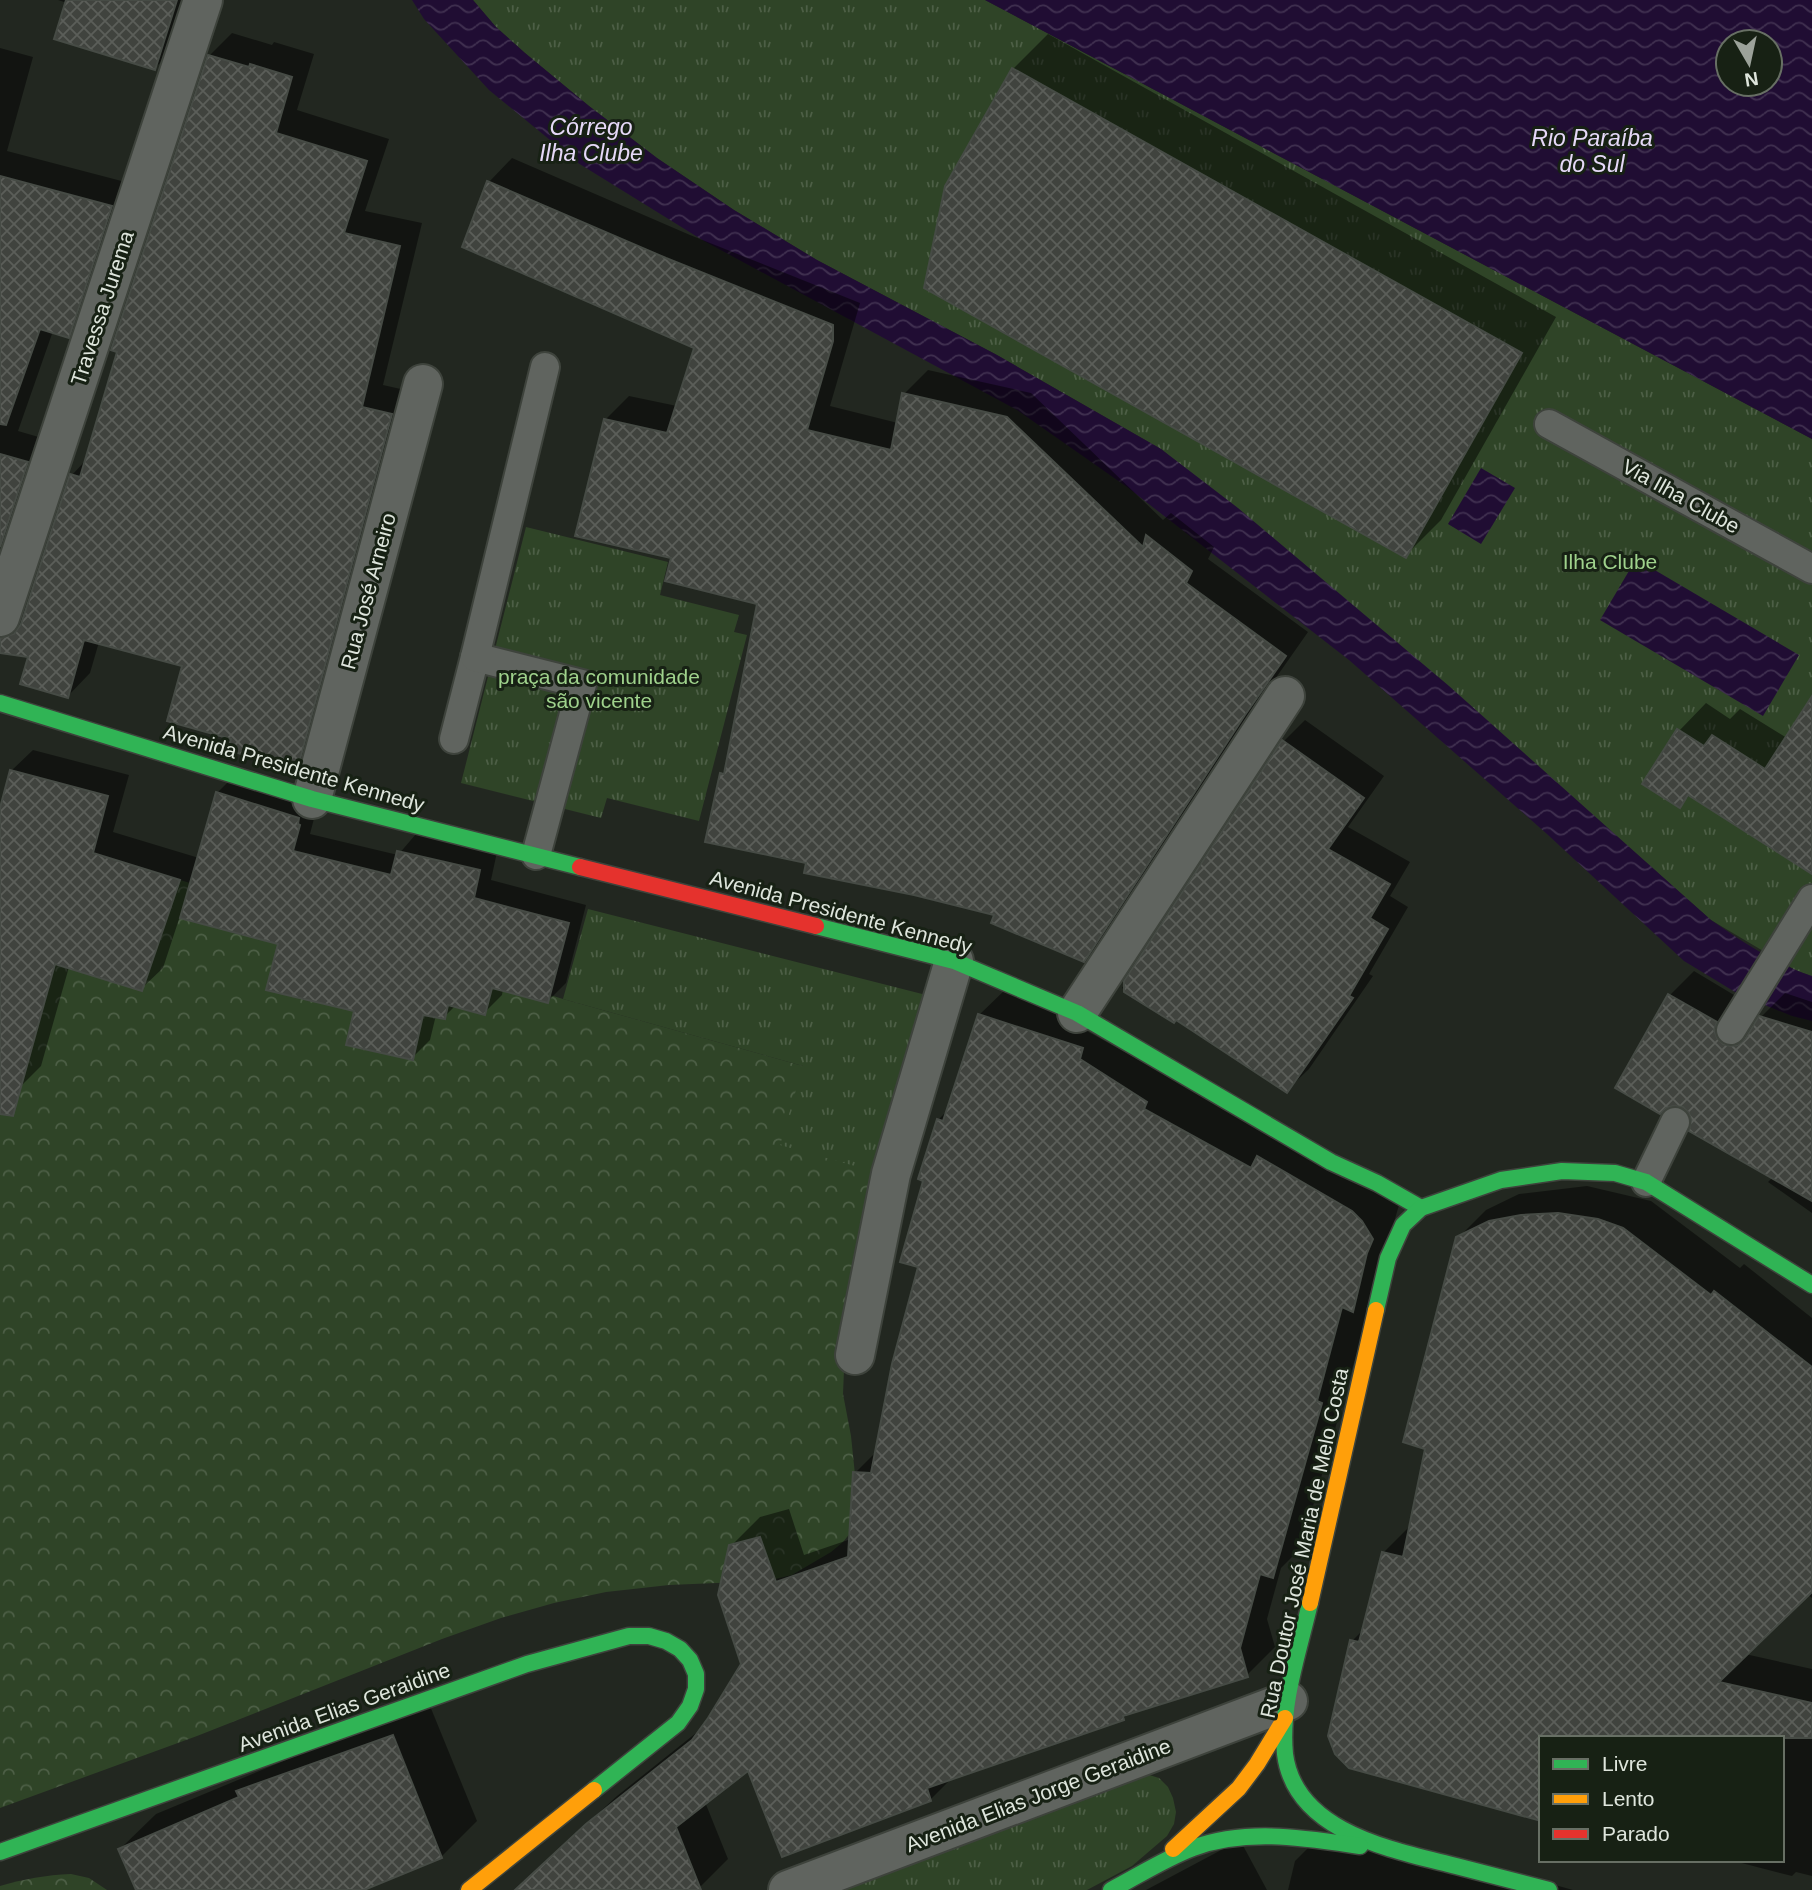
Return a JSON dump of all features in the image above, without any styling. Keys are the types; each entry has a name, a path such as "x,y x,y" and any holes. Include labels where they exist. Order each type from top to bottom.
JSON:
{"main road":[{"name":"Avenida Presidente Kennedy","path":"0,703 312,799 954,961 1077,1013 1331,1163 1377,1183 1420,1208"},
{"path":"1420,1208 1501,1180 1562,1171 1615,1173 1646,1182 1812,1285"},
{"name":"Rua Doutor José Maria de Melo Costa","path":"1420,1208 1403,1225 1388,1258 1287,1709 1286,1757 1294,1784 1302,1796 1332,1822 1357,1836 1390,1850 1549,1890"},
{"name":"Avenida Elias Geraidine","path":"0,1852 527,1664 606,1641 643,1635 664,1639 681,1649 694,1670 696,1694 693,1704 678,1723 469,1890"},
{"path":"1135,1878 1199,1827 1234,1793 1257,1765 1287,1709"},
{"path":"1111,1890 1179,1854 1228,1839 1285,1837 1390,1850"}],"street":[{"name":"Travessa Jurema","path":"0,617 203,0"},
{"name":"Rua José Arneiro","path":"312,799 423,384"},
{"path":"1077,1013 1285,696"},
{"path":"855,1354 891,1174 954,961"},
{"name":"Avenida Elias Jorge Geraidine","path":"788,1890 1287,1709"}],"lane":[{"path":"454,739 544,367"},
{"name":"Via Ilha Clube","path":"1549,424 1812,569"},
{"path":"475,657 582,684 536,855"},
{"path":"1731,1030 1808,906"},
{"path":"1646,1182 1675,1122"}],"green space":[{"name":"Ilha Clube","path":"473,0 985,0 1812,439 1812,976 1797,971 1711,920 1506,739 1161,449 997,355 817,260 734,210 657,158 589,106 496,27"},
{"name":"praça da comunidade são vicente","path":"526,527 668,562 660,595 739,615 734,632 747,635 699,821 607,798 601,818 461,783"},
{"path":"0,824 563,999 803,1066 880,1173 845,1346 843,1394 857,1494 855,1527 843,1542 792,1575 767,1581 669,1585 606,1592 501,1618 197,1736 0,1808"},
{"path":"588,909 934,997 880,1173 780,1145 803,1066 563,999"},
{"path":"1146,1774 1159,1778 1168,1787 1176,1812 1174,1824 1167,1836 1132,1866 1087,1890 821,1890"},
{"path":"71,1874 89,1878 107,1890 0,1890 0,1886 18,1881"}],"water":[{"name":"Córrego Ilha Clube","path":"412,0 473,0 496,27 589,106 657,158 734,210 817,260 997,355 1161,449 1238,508 1449,686 1711,920 1772,959 1812,976 1812,1021 1740,995 1684,961 1547,834 1349,660 1127,487 1017,410 704,241 578,163 489,90 424,19"},
{"name":"Rio Paraíba do Sul","path":"985,0 1812,0 1812,439"},
{"path":"1481,468 1515,488 1481,544 1448,524"},
{"path":"1636,559 1799,655 1763,716 1600,620"}],"building":[{"path":"66,0 177,0 155,70 54,39"},
{"path":"208,55 292,77 276,133 367,161 344,233 400,246 362,407 392,414 297,771 228,750 231,739 167,721 182,666 84,640 68,698 20,684 28,657 0,653 0,638 14,634 21,624 70,474 80,477 117,352 111,350"},
{"path":"1012,68 1522,353 1406,558 924,288 945,186"},
{"path":"0,176 112,206 69,338 40,329 6,425 0,424"},
{"path":"487,181 666,258 833,325 833,341 807,430 891,450 902,393 1007,417 1143,547 1146,535 1192,571 1186,583 1286,656 1084,962 991,923 994,915 914,895 804,873 806,863 705,842 720,773 724,774 757,604 665,581 671,558 575,536 604,419 667,433 694,348 462,247"},
{"path":"0,454 28,462 0,547"},
{"path":"1812,696 1812,874 1688,795 1680,808 1642,784 1677,729 1704,746 1712,735 1765,769"},
{"path":"1282,740 1364,798 1328,849 1390,884 1370,918 1388,929 1349,996 1353,998 1287,1093 1176,1020 1174,1023 1124,992 1124,981"},
{"path":"10,770 108,796 93,853 180,880 142,991 55,964 13,1116 0,1114 0,808"},
{"path":"216,792 299,818 300,825 293,851 391,875 397,851 480,870 474,898 569,923 548,1003 492,988 485,1015 448,1005 445,1019 423,1015 413,1060 346,1045 354,1011 266,990 278,944 180,918"},
{"path":"1668,994 1717,1022 1714,1030 1717,1038 1730,1046 1738,1045 1745,1039 1759,1016 1812,1032 1812,1201 1689,1131 1691,1120 1683,1107 1666,1108 1660,1114 1615,1088"},
{"path":"978,1014 1083,1048 1080,1059 1147,1102 1144,1109 1251,1168 1257,1156 1352,1211 1373,1239 1353,1312 1342,1307 1317,1401 1322,1403 1273,1578 1260,1574 1240,1648 1248,1677 1123,1716 1124,1720 927,1788 931,1801 782,1857 748,1771 676,1827 701,1890 515,1890 586,1824 692,1740 708,1718 741,1664 718,1595 729,1545 760,1537 776,1582 848,1557 853,1472 871,1473 892,1364 918,1267 900,1262 923,1181 918,1179 937,1119 943,1121"},
{"path":"1558,1213 1598,1219 1623,1228 1711,1295 1714,1291 1812,1367 1812,1592 1719,1682 1812,1703 1812,1738 1539,1736 1539,1820 1349,1768 1335,1754 1328,1736 1350,1640 1359,1642 1382,1552 1403,1557 1425,1449 1403,1442 1456,1237 1489,1221 1521,1215"},
{"path":"393,1735 442,1858 364,1890 136,1890 118,1849 239,1797 236,1791"}],"traffic: fast":[{"path":"0,703 312,799 580,867"},
{"path":"816,926 954,961 1077,1013 1331,1162 1377,1183 1421,1208"},
{"path":"1376,1310 1388,1258 1403,1225 1421,1208 1501,1180 1562,1171 1615,1173 1646,1182 1812,1285"},
{"path":"1310,1603 1288,1697 1284,1735 1285,1754 1293,1781 1307,1803 1327,1820 1351,1834 1377,1844 1549,1890"},
{"path":"0,1852 527,1664 629,1636 649,1636 666,1641 680,1649 690,1660 696,1674 696,1689 690,1706 678,1723 594,1790"},
{"path":"1111,1890 1182,1852 1234,1838 1276,1837 1360,1846"}],"traffic: slow":[{"path":"1310,1603 1376,1310"},
{"path":"1173,1849 1239,1788 1285,1718"},
{"path":"469,1890 594,1790"}],"traffic: jam":[{"path":"580,867 816,926"}]}
